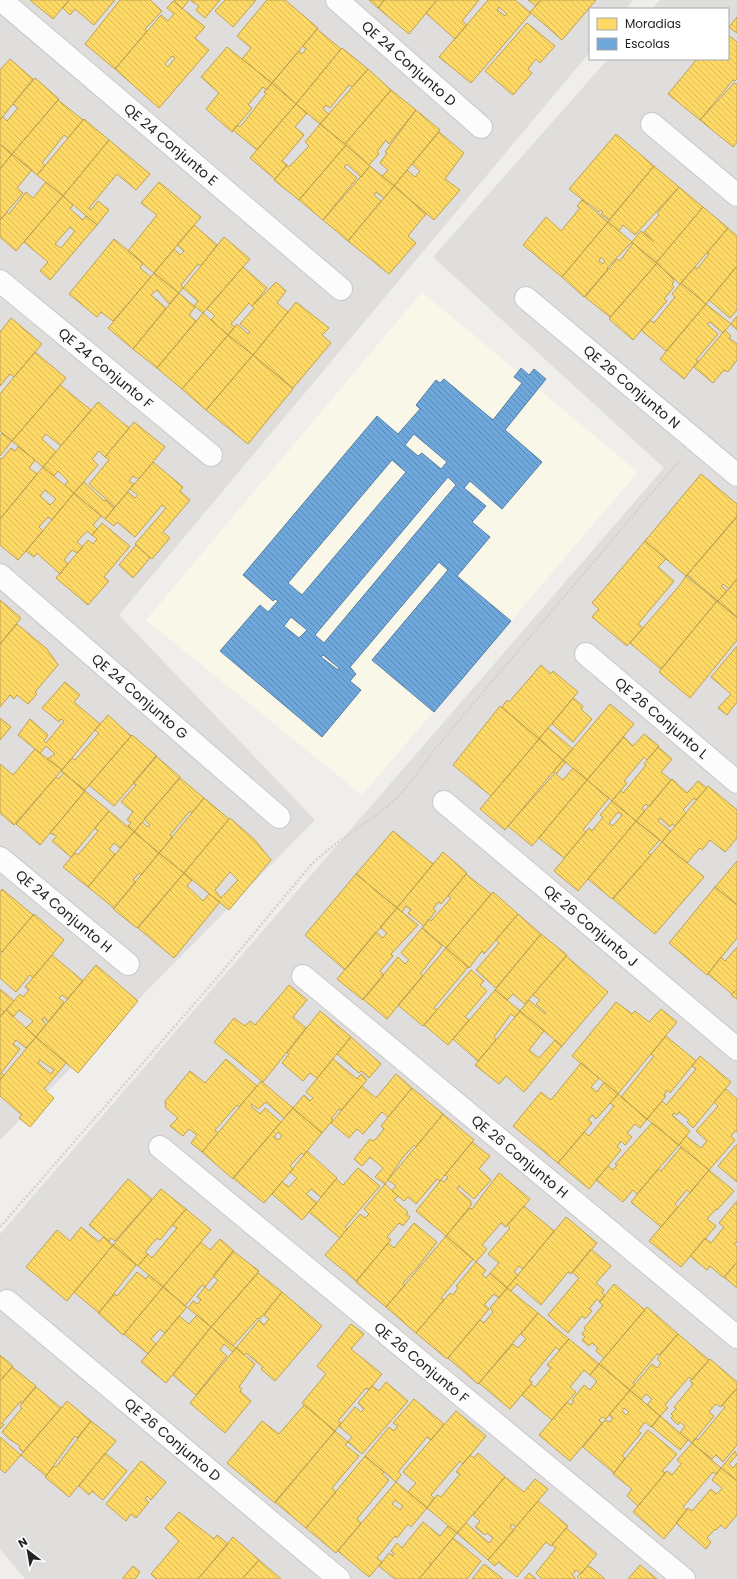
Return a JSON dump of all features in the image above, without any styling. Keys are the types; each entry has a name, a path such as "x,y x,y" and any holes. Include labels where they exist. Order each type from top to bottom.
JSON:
{"street":[{"name":"QE 24 Conjunto E","path":"1,0 341,289"},
{"name":"QE 24 Conjunto D","path":"337,0 481,127"},
{"path":"652,124 737,195"},
{"name":"QE 24 Conjunto F","path":"0,281 211,455"},
{"name":"QE 26 Conjunto N","path":"526,298 737,475"},
{"name":"QE 24 Conjunto G","path":"0,575 279,817"},
{"name":"QE 26 Conjunto L","path":"586,654 737,782"},
{"name":"QE 26 Conjunto J","path":"444,802 737,1049"},
{"name":"QE 24 Conjunto H","path":"0,858 128,964"},
{"name":"QE 26 Conjunto H","path":"303,976 737,1337"},
{"name":"QE 26 Conjunto F","path":"160,1147 684,1579"},
{"name":"QE 26 Conjunto D","path":"7,1300 339,1579"}],"path":[{"path":"0,1227 216,979 310,866 326,850 386,808 411,782 434,750 696,441"}],"shaded area":[{"path":"0,0 633,0 627,8 589,8 589,53 119,615 315,820 0,1140"},
{"path":"660,0 737,0 737,1579 25,1579 0,1549 0,1234 664,468 433,257 607,60 729,60 729,8 653,8"},
{"path":"422,292 638,472 362,795 146,620"}],"building: Moradias":[{"path":"30,0 69,0 53,19"},
{"path":"69,0 115,0 94,25 75,9 70,15 63,8"},
{"path":"120,0 150,0 162,11 145,29 147,31 115,69 85,44"},
{"path":"174,0 189,0 182,9"},
{"path":"190,0 220,0 205,18 196,10 199,6"},
{"path":"225,0 256,0 233,27 215,11"},
{"path":"267,0 285,0 318,28 272,83 242,59 251,48 237,36"},
{"path":"369,0 384,0 378,8"},
{"path":"384,0 437,0 409,34 378,8"},
{"path":"437,0 479,0 462,21 467,25 455,39 426,13"},
{"path":"488,0 515,0 531,13 471,83 439,57","holes":["499,7 507,14 505,16 497,10"]},
{"path":"528,0 541,0 536,6"},
{"path":"541,0 596,0 562,40 530,12"},
{"path":"173,1 205,27 195,38 209,50 159,108 115,69 161,15 168,21 174,14 167,8","holes":["172,56 175,58 168,67 165,64"]},
{"path":"737,17 737,33 729,27"},
{"path":"527,23 555,46 540,63 536,59 528,69 532,73 513,95 485,71"},
{"path":"317,29 341,49 296,104 272,83 299,51 302,54 306,49 303,46"},
{"path":"729,36 737,42 737,79 735,81 733,80 700,120 668,94 696,60 729,60"},
{"path":"227,47 272,83 267,90 263,87 248,105 252,108 232,132 206,109 219,93 201,77"},
{"path":"342,48 368,69 352,87 349,85 330,108 326,105 323,109 329,114 320,124 296,104"},
{"path":"10,59 33,79 0,120 0,70"},
{"path":"368,69 391,90 345,144 320,124"},
{"path":"35,78 59,99 12,154 0,144 0,120 3,117 7,121 18,108 13,104"},
{"path":"272,83 296,104 257,150 233,130 237,125 240,127 266,94 264,92"},
{"path":"734,83 737,84 737,142 733,147 700,120"},
{"path":"391,90 416,110 389,144 386,140 377,152 379,154 369,165 345,144"},
{"path":"58,100 83,120 68,138 64,135 42,163 45,166 37,175 12,154"},
{"path":"296,104 307,113 295,127 304,135 282,161 287,165 275,179 250,158"},
{"path":"416,110 440,130 394,186 382,176 388,170 380,163 387,153 385,152"},
{"path":"84,119 109,140 63,196 37,175"},
{"path":"320,124 346,145 299,200 274,180 287,165 289,167 309,146 305,142"},
{"path":"439,132 464,153 445,179 460,190 434,220 394,186 407,170 415,177 420,171 412,164"},
{"path":"616,134 654,166 609,220 601,214 603,212 601,210 599,212 569,189"},
{"path":"109,140 150,174 136,190 117,174 89,208 91,210 98,201 109,210 97,225 63,196"},
{"path":"0,144 12,154 0,169"},
{"path":"346,145 370,166 361,177 347,164 344,167 357,178 323,220 299,200"},
{"path":"12,154 32,170 17,188 23,193 0,220 0,169"},
{"path":"370,166 394,186 384,198 376,192 374,195 381,201 348,241 323,220"},
{"path":"654,166 679,187 635,235 623,225 619,231 608,222"},
{"path":"46,182 63,196 16,251 0,237 0,220 7,212 9,214 26,192 33,198"},
{"path":"159,182 201,217 154,273 128,251 157,215 141,203"},
{"path":"394,186 426,214 408,236 416,243 389,274 348,241"},
{"path":"679,187 703,207 656,263 632,242 641,231 654,242 644,232 659,215 657,213"},
{"path":"63,196 73,205 70,209 83,220 86,216 97,225 50,280 40,271 48,262 24,242","holes":["70,227 75,231 61,248 55,244"]},
{"path":"582,200 608,222 562,277 523,245 546,217 561,231 580,208 577,206"},
{"path":"703,207 728,228 680,284 656,263"},
{"path":"608,222 632,242 607,268 608,269 584,297 562,277","holes":["601,257 605,261 603,264 599,261"]},
{"path":"194,225 217,245 201,266 198,264 181,285 183,288 179,293 154,273 174,249 180,255 184,251 177,245"},
{"path":"728,228 737,236 737,266 706,304 681,283 695,267 697,269 709,254 707,253"},
{"path":"224,237 250,259 203,313 194,306 198,301 183,288"},
{"path":"114,239 143,263 140,268 151,277 113,321 101,312 97,317 69,294"},
{"path":"633,243 657,263 610,317 585,297 617,259 620,261"},
{"path":"657,263 674,280 672,285 674,287 664,299 667,301 633,340 609,319"},
{"path":"737,266 737,310 730,318 709,300"},
{"path":"243,267 267,288 252,306 249,303 231,324 235,327 228,335 211,320 215,316 207,309"},
{"path":"154,273 179,293 169,304 157,290 151,295 166,308 133,349 108,328"},
{"path":"276,282 286,291 277,303 288,312 253,355 228,335 237,324 248,334 250,332 240,324 254,308 252,306"},
{"path":"681,283 706,304 666,351 641,330 650,320 654,323 675,297 672,294"},
{"path":"179,293 195,307 189,315 196,321 157,368 133,349"},
{"path":"296,302 329,328 322,335 331,343 293,388 253,355"},
{"path":"706,304 731,324 723,333 710,322 707,324 718,334 696,360 698,361 684,379 660,359"},
{"path":"203,313 228,335 182,389 157,368"},
{"path":"737,316 737,330 731,324"},
{"path":"11,318 42,344 14,377 10,374 0,386 0,332"},
{"path":"725,330 731,336 729,338 737,344 737,360 728,372 724,370 713,383 694,367"},
{"path":"228,335 253,355 206,410 182,389"},
{"path":"35,352 66,378 12,441 0,431 0,394"},
{"path":"253,355 293,389 248,444 206,410"},
{"path":"60,385 91,410 61,446 46,434 42,439 56,452 43,467 12,441"},
{"path":"98,402 129,428 105,457 99,451 92,459 98,465 74,493 65,485 68,481 58,471 54,476 43,467"},
{"path":"134,422 165,447 139,479 133,476 129,481 134,484 115,507 89,484 109,460 105,457"},
{"path":"2,433 12,441 0,456 0,436"},
{"path":"18,447 35,460 29,468 37,474 0,519 0,458 2,459 11,448 15,451"},
{"path":"153,462 183,487 180,491 190,500 163,532 170,538 152,559 135,544 166,508 162,505 135,537 117,522 114,526 105,519 128,492 135,498 138,495 130,489"},
{"path":"43,467 74,493 52,520 48,517 39,527 43,531 18,560 0,545 0,519","holes":["45,490 56,499 50,505 40,496"]},
{"path":"701,474 737,504 737,516 686,576 645,541"},
{"path":"84,482 104,501 106,500 114,508 105,519 74,493"},
{"path":"74,493 101,516 93,525 97,529 92,535 87,531 77,542 83,547 77,553 72,550 64,560 68,564 60,574 37,553 34,557 26,551"},
{"path":"737,517 737,579 729,589 723,584 721,586 727,591 718,601 687,575"},
{"path":"102,523 130,546 104,577 109,581 88,605 56,578 88,540 93,544 97,539 92,535"},
{"path":"645,541 666,559 658,567 674,581 638,624 643,628 627,646 592,617 599,609 592,603"},
{"path":"136,545 150,558 133,578 119,565"},
{"path":"686,576 717,601 661,669 630,643"},
{"path":"737,579 737,617 718,601"},
{"path":"0,600 21,618 0,644"},
{"path":"717,601 737,618 737,640 690,698 659,672"},
{"path":"17,624 47,649 58,665 35,692 37,694 28,704 17,695 14,699 10,695 0,707 0,644"},
{"path":"737,646 737,702 727,715 718,708 731,694 711,677"},
{"path":"541,665 551,674 553,671 578,692 539,739 502,707 507,700 509,702"},
{"path":"65,682 80,695 74,702 100,724 62,770 47,759 55,754 46,746 40,753 18,735 30,719 48,735 44,741 46,743 64,721 61,719 59,722 42,708"},
{"path":"573,698 583,706 581,709 592,719 573,742 552,724"},
{"path":"610,704 634,724 587,780 563,760"},
{"path":"500,706 539,739 491,796 453,765"},
{"path":"108,715 131,736 85,790 61,771 72,758 75,760 99,733 95,730"},
{"path":"0,718 11,727 0,740"},
{"path":"548,728 573,749 563,760 539,739"},
{"path":"644,734 659,746 647,760 644,757 624,781 627,783 612,801 587,780 624,737 633,746"},
{"path":"132,735 157,756 114,806 89,785"},
{"path":"539,739 563,760 505,830 480,809"},
{"path":"658,747 672,759 661,772 671,780 649,807 646,804 642,808 645,811 636,821 612,801 621,790 623,793 646,765 644,764"},
{"path":"35,749 62,770 14,825 0,813 0,764 13,775"},
{"path":"156,756 180,777 134,832 128,826 131,823 127,820 133,812 121,802 136,785 133,783"},
{"path":"563,760 566,762 556,774 563,780 573,768 587,780 532,846 508,826 555,773 553,772"},
{"path":"64,773 85,791 40,845 16,824 56,777 58,779"},
{"path":"180,778 204,798 192,813 190,811 170,835 173,837 159,853 134,832 142,822 148,827 150,825 144,819"},
{"path":"672,779 687,793 698,781 707,788 696,800 694,798 683,810 686,813 675,826 672,824 670,827 660,818 658,821 670,831 662,842 636,821"},
{"path":"587,780 609,798 583,830 586,832 564,858 539,838"},
{"path":"708,786 737,810 737,838 725,852 710,840 702,850 700,848 687,863 662,842"},
{"path":"85,791 109,811 71,857 52,841 57,836 50,833"},
{"path":"204,798 229,819 184,873 159,853"},
{"path":"612,801 636,821 578,891 554,871 589,828 592,831 603,817 600,815","holes":["618,812 622,815 613,826 609,823"]},
{"path":"109,811 134,832 120,848 114,843 109,849 115,854 88,887 63,867 75,853 78,855 98,831 95,828"},
{"path":"230,818 255,840 271,860 229,910 184,873","holes":["230,872 238,880 221,898 215,890"]},
{"path":"636,821 660,840 648,853 651,855 612,899 588,879"},
{"path":"393,831 433,864 397,908 356,874"},
{"path":"134,832 159,853 141,875 139,873 133,880 136,882 114,908 88,887"},
{"path":"662,842 704,877 655,934 613,899"},
{"path":"443,852 467,873 441,904 438,902 433,909 436,911 424,926 408,913 411,910 406,906 402,912 397,908"},
{"path":"159,853 184,873 137,928 113,909"},
{"path":"737,861 737,905 715,887"},
{"path":"184,873 192,880 187,886 203,901 209,894 220,902 174,958 138,928"},
{"path":"356,874 397,908 345,970 305,935"},
{"path":"466,874 491,894 446,948 422,928 429,919 431,921 451,898 448,896"},
{"path":"715,887 737,905 737,938 707,975 669,943"},
{"path":"2,889 33,915 2,952 0,951 0,892"},
{"path":"493,892 518,914 484,954 482,951 469,968 446,948"},
{"path":"397,908 418,925 391,954 393,956 380,971 384,975 363,1000 337,979 376,932 383,938 387,933 380,927"},
{"path":"34,914 64,940 33,978 30,975 16,992 0,978 0,954"},
{"path":"518,914 541,934 496,988 476,970 499,943 496,940"},
{"path":"422,928 442,946 420,974 423,976 387,1019 363,999 398,957 405,964 409,960 401,953"},
{"path":"541,934 567,955 525,1004 513,994 507,1000 495,990"},
{"path":"737,947 737,989 732,994 708,974 721,957 725,961"},
{"path":"446,948 468,967 434,1008 437,1010 423,1026 398,1005"},
{"path":"52,955 83,981 67,999 62,995 59,998 64,1002 48,1022 44,1017 42,1019 46,1024 36,1037 26,1028 33,1021 19,1010 13,1017 6,1010 20,994 23,997 29,990 25,987"},
{"path":"566,956 608,992 562,1046 520,1011 529,1000 545,1014 546,1013 536,1004 540,1000 533,995"},
{"path":"96,965 138,1001 78,1073 36,1037"},
{"path":"471,970 484,981 480,985 487,991 465,1017 469,1020 448,1045 424,1025"},
{"path":"289,985 307,1000 293,1017 306,1028 263,1082 214,1042 234,1018 245,1026 250,1021 255,1025"},
{"path":"0,989 14,1001 4,1012 0,1008"},
{"path":"737,989 737,999 731,995"},
{"path":"495,990 520,1011 515,1017 511,1014 494,1037 496,1040 478,1061 453,1039"},
{"path":"616,1002 632,1014 635,1011 649,1022 661,1009 677,1022 618,1094 572,1056"},
{"path":"0,1008 4,1012 0,1017"},
{"path":"6,1010 36,1037 26,1048 16,1040 13,1044 20,1049 1,1073 4,1075 0,1080 0,1017"},
{"path":"320,1011 351,1037 317,1078 310,1073 303,1081 282,1063 289,1054 287,1053"},
{"path":"520,1011 544,1031 529,1050 539,1058 555,1040 562,1046 524,1092 506,1076 499,1084 475,1065"},
{"path":"666,1036 696,1061 670,1093 667,1090 664,1095 666,1096 647,1119 621,1097 654,1056 651,1054"},
{"path":"36,1037 66,1063 44,1089 54,1098 30,1127 19,1118 22,1115 0,1096 0,1080","holes":["40,1060 54,1070 51,1074 38,1063"]},
{"path":"351,1037 381,1064 369,1078 361,1071 359,1073 337,1054"},
{"path":"700,1056 731,1082 693,1128 687,1122 689,1120 679,1112 677,1115 674,1113 672,1115 690,1131 679,1145 647,1119 662,1101 666,1105 696,1069 692,1066"},
{"path":"226,1059 257,1086 239,1107 237,1105 215,1130 218,1133 202,1152 191,1143 197,1135 189,1129 183,1136 170,1126 178,1118 166,1108 165,1101 190,1071 205,1083"},
{"path":"333,1059 357,1079 361,1074 367,1080 341,1110 339,1109 331,1119 333,1120 322,1133 293,1108 304,1095 310,1101 313,1098 306,1092"},
{"path":"581,1063 599,1078 591,1087 597,1092 604,1082 618,1094 596,1119 592,1115 588,1120 592,1123 558,1163 513,1126 541,1092 551,1100"},
{"path":"396,1074 412,1088 388,1117 382,1112 363,1134 357,1129 349,1138 331,1123 362,1086 376,1098"},
{"path":"261,1081 293,1108 284,1118 266,1102 258,1109 252,1104 251,1106 260,1114 265,1108 281,1122 233,1179 202,1152"},
{"path":"412,1088 443,1114 416,1147 414,1145 401,1160 385,1184 375,1177 383,1168 370,1157 362,1166 354,1159 370,1139 372,1141 376,1139 384,1129 381,1126"},
{"path":"726,1089 737,1099 737,1132 735,1131 731,1136 735,1140 709,1170 679,1145 686,1136 701,1148 707,1141 696,1131 718,1106 714,1102"},
{"path":"618,1094 647,1119 640,1128 635,1124 627,1133 632,1137 625,1145 621,1141 617,1147 621,1150 589,1189 558,1163 584,1132 589,1136 614,1106 610,1103"},
{"path":"293,1108 322,1133 304,1155 302,1153 290,1166 293,1169 264,1203 233,1178","holes":["278,1132 282,1136 278,1140 274,1137"]},
{"path":"443,1114 474,1140 440,1181 437,1179 416,1204 408,1197 404,1201 392,1191 396,1186 388,1180"},
{"path":"652,1123 679,1145 637,1194 633,1190 623,1202 596,1180 608,1166 613,1170 617,1165 615,1164"},
{"path":"472,1142 490,1156 479,1169 491,1180 474,1199 459,1186 457,1189 471,1201 470,1203 472,1204 446,1236 416,1211 441,1180 444,1182 448,1177 445,1175"},
{"path":"737,1144 737,1182 718,1166"},
{"path":"681,1147 709,1170 690,1193 687,1190 675,1204 678,1207 661,1227 631,1202 658,1169 661,1171"},
{"path":"307,1151 337,1178 321,1197 311,1189 306,1194 317,1203 302,1220 272,1194 282,1182 289,1187 297,1178 290,1172"},
{"path":"358,1168 380,1186 345,1227 347,1229 340,1238 309,1212 336,1179 343,1185"},
{"path":"709,1170 734,1191 707,1219 716,1226 681,1267 649,1241"},
{"path":"499,1173 530,1199 506,1227 501,1223 482,1245 487,1249 476,1262 446,1236 470,1208 472,1209"},
{"path":"128,1179 152,1199 115,1241 111,1238 109,1241 89,1225"},
{"path":"385,1184 398,1196 394,1200 408,1212 406,1214 410,1217 403,1226 399,1223 387,1237 391,1240 356,1281 325,1255 360,1214 365,1218 369,1214 364,1209"},
{"path":"161,1189 186,1209 160,1240 157,1238 145,1252 148,1254 138,1266 113,1245"},
{"path":"737,1201 737,1243 736,1242 734,1244 737,1247 737,1262 724,1278 710,1266 707,1270 690,1256 705,1238 711,1243 724,1227 719,1223"},
{"path":"524,1206 554,1231 523,1269 519,1266 514,1272 518,1275 507,1288 490,1273 499,1263 488,1254 510,1228 507,1225"},
{"path":"186,1209 211,1230 163,1287 138,1266 148,1254 152,1258 177,1228 172,1225"},
{"path":"566,1217 597,1243 571,1274 568,1272 541,1305 517,1284 511,1291 507,1288"},
{"path":"414,1223 437,1242 417,1268 403,1283 405,1285 386,1307 356,1282 388,1243 394,1248"},
{"path":"81,1227 99,1242 103,1237 113,1245 67,1301 26,1267 57,1230 70,1241"},
{"path":"446,1236 473,1259 441,1298 444,1300 416,1333 386,1307"},
{"path":"220,1239 234,1251 205,1287 202,1285 185,1306 163,1287 201,1242 210,1250"},
{"path":"113,1245 136,1265 99,1313 74,1292"},
{"path":"591,1249 611,1266 596,1283 604,1290 602,1293 605,1296 600,1302 597,1299 589,1309 592,1311 585,1319 582,1316 568,1333 548,1315 579,1278 572,1272"},
{"path":"233,1251 259,1271 211,1327 188,1308 193,1301 197,1304 201,1300 197,1297 205,1287 209,1291 218,1280 213,1276"},
{"path":"476,1262 486,1270 482,1275 486,1278 490,1273 507,1288 499,1298 494,1294 484,1305 489,1309 447,1359 416,1333 450,1293 453,1295 458,1288 456,1286"},
{"path":"737,1262 737,1288 724,1277"},
{"path":"137,1272 146,1279 149,1275 163,1287 123,1335 98,1313 115,1294 117,1296"},
{"path":"258,1273 282,1292 260,1319 258,1318 233,1346 211,1327"},
{"path":"614,1284 645,1310 604,1358 596,1351 598,1348 592,1343 589,1346 582,1340 585,1337 582,1334 586,1329 584,1328 603,1305 599,1302"},
{"path":"163,1287 187,1307 165,1333 160,1329 151,1339 156,1344 148,1354 124,1334"},
{"path":"507,1288 538,1313 478,1384 448,1358 480,1320 484,1323 493,1312 490,1308"},
{"path":"282,1292 322,1326 275,1381 261,1369 263,1367 246,1353 244,1355 236,1348 259,1320 264,1325 269,1319 264,1315"},
{"path":"647,1307 678,1334 659,1355 657,1354 633,1383 635,1385 630,1390 599,1364"},
{"path":"538,1313 569,1339 559,1350 556,1347 529,1380 532,1382 531,1384 510,1409 479,1383 513,1344 518,1348 526,1339 521,1334"},
{"path":"197,1315 211,1327 166,1383 141,1362 179,1316 189,1324"},
{"path":"351,1324 364,1334 351,1349 382,1374 369,1390 366,1388 338,1421 341,1423 335,1431 302,1403 326,1374 317,1366"},
{"path":"211,1327 236,1348 233,1352 224,1344 220,1350 227,1356 196,1395 173,1375"},
{"path":"678,1334 709,1360 692,1380 689,1377 665,1405 668,1408 660,1416 647,1405 652,1399 646,1394 641,1400 630,1390 652,1364 657,1368 661,1363 657,1359"},
{"path":"569,1339 599,1364 590,1375 584,1370 570,1387 576,1392 552,1420 522,1395 531,1384 535,1387 551,1368 547,1365"},
{"path":"236,1348 255,1364 239,1387 242,1389 240,1391 251,1401 225,1433 190,1403"},
{"path":"0,1355 13,1366 0,1381"},
{"path":"710,1359 737,1382 737,1388 721,1407 716,1404 709,1412 714,1416 692,1443 680,1433 685,1426 680,1422 678,1425 671,1418 673,1416 671,1414 676,1409 674,1407 693,1384 690,1381"},
{"path":"599,1364 630,1390 606,1419 602,1417 599,1420 602,1423 570,1461 539,1435 567,1402 571,1405 574,1401 572,1400 584,1385 590,1390 597,1381 590,1375"},
{"path":"12,1367 36,1386 2,1423 4,1425 0,1429 0,1381"},
{"path":"386,1382 408,1401 362,1454 348,1442 352,1437 339,1426 355,1407 361,1412 364,1409 358,1403 372,1386 379,1391"},
{"path":"36,1387 61,1408 23,1452 19,1448 20,1446 9,1439 2,1432 22,1408 20,1406"},
{"path":"737,1388 737,1445 723,1462 716,1455 712,1459 692,1443 695,1438 698,1440 725,1407 722,1405"},
{"path":"630,1390 660,1416 651,1427 645,1422 638,1431 641,1433 622,1456 625,1458 614,1473 583,1447 605,1420 610,1422 613,1418 609,1415","holes":["624,1408 629,1412 626,1415 622,1411"]},
{"path":"414,1399 444,1424 431,1440 427,1437 398,1472 401,1475 396,1482 365,1456 389,1427 394,1431 398,1426 393,1423"},
{"path":"67,1401 91,1421 77,1438 75,1436 46,1476 21,1455"},
{"path":"304,1405 335,1431 275,1503 227,1463 262,1421 279,1434"},
{"path":"456,1411 486,1436 463,1464 460,1461 431,1495 434,1498 427,1508 408,1492 416,1483 403,1472"},
{"path":"660,1416 688,1440 680,1450 652,1427"},
{"path":"91,1421 116,1441 69,1497 45,1477 54,1466 56,1467"},
{"path":"648,1430 677,1454 662,1471 665,1473 638,1506 627,1496 632,1489 613,1474"},
{"path":"335,1431 348,1442 345,1445 359,1456 332,1488 336,1492 306,1528 275,1502"},
{"path":"0,1437 21,1455 5,1473 0,1469"},
{"path":"692,1443 721,1468 716,1474 713,1472 683,1507 687,1510 664,1539 633,1512 667,1471 672,1475 681,1464 677,1460"},
{"path":"735,1451 737,1455 729,1464 733,1468 737,1463 737,1481 721,1468"},
{"path":"105,1453 127,1471 103,1500 92,1491 89,1495 79,1486"},
{"path":"478,1453 505,1477 457,1533 427,1508 437,1495 441,1497 460,1474 456,1472 470,1455 474,1458"},
{"path":"365,1456 384,1472 382,1474 389,1480 357,1519 361,1523 336,1553 306,1528"},
{"path":"141,1461 166,1482 151,1500 147,1496 145,1499 149,1502 136,1518 131,1514 126,1521 106,1504"},
{"path":"721,1468 737,1481 737,1515 725,1529 721,1525 716,1530 715,1529 707,1538 711,1542 706,1549 676,1523 688,1508 692,1511 711,1489 716,1494 721,1490 722,1488 712,1480"},
{"path":"505,1477 524,1492 535,1479 548,1489 516,1527 512,1524 510,1527 514,1530 488,1560 457,1533 466,1523 489,1543 493,1538 487,1533 485,1535 475,1527 480,1521 473,1515"},
{"path":"396,1482 427,1508 411,1527 408,1524 397,1538 395,1536 377,1558 382,1562 369,1577 338,1551","holes":["395,1500 403,1506 400,1510 392,1504"]},
{"path":"538,1501 568,1526 551,1546 546,1542 517,1577 498,1562 495,1566 488,1560"},
{"path":"179,1512 214,1539 217,1535 228,1544 198,1579 156,1579 151,1574 179,1541 165,1528"},
{"path":"423,1522 440,1536 448,1526 457,1533 432,1563 429,1563 431,1565 419,1579 395,1579 379,1566 389,1553 393,1556 394,1554 391,1551 397,1543 402,1548"},
{"path":"566,1528 597,1554 581,1574 576,1570 572,1575 576,1579 542,1579 536,1573 556,1548 552,1545"},
{"path":"233,1537 259,1560 242,1579 198,1579"},
{"path":"453,1538 481,1561 467,1579 419,1579"},
{"path":"259,1560 281,1579 242,1579"},
{"path":"484,1564 503,1579 472,1579"},
{"path":"640,1565 657,1579 628,1579"},
{"path":"133,1566 140,1572 135,1579 122,1579"},
{"path":"588,1566 605,1579 579,1579 577,1577"},
{"path":"529,1573 536,1579 524,1579"}],"building: Escolas":[{"path":"521,368 529,375 534,369 546,379 505,430 542,462 502,509 470,481 464,488 486,506 472,522 490,537 457,576 511,621 434,712 372,660 448,570 439,562 350,667 356,674 350,681 361,690 322,737 220,651 260,605 268,612 278,601 275,599 273,601 243,575 377,416 398,434 420,409 416,405 436,380 440,383 444,379 493,420 522,383 514,377","holes":["414,434 447,462 441,469 422,453 418,456 405,445","392,460 406,472 302,595 288,583","448,477 456,485 324,643 315,635","291,617 307,630 299,638 284,626","323,655 339,668 338,670 321,657"]}]}
